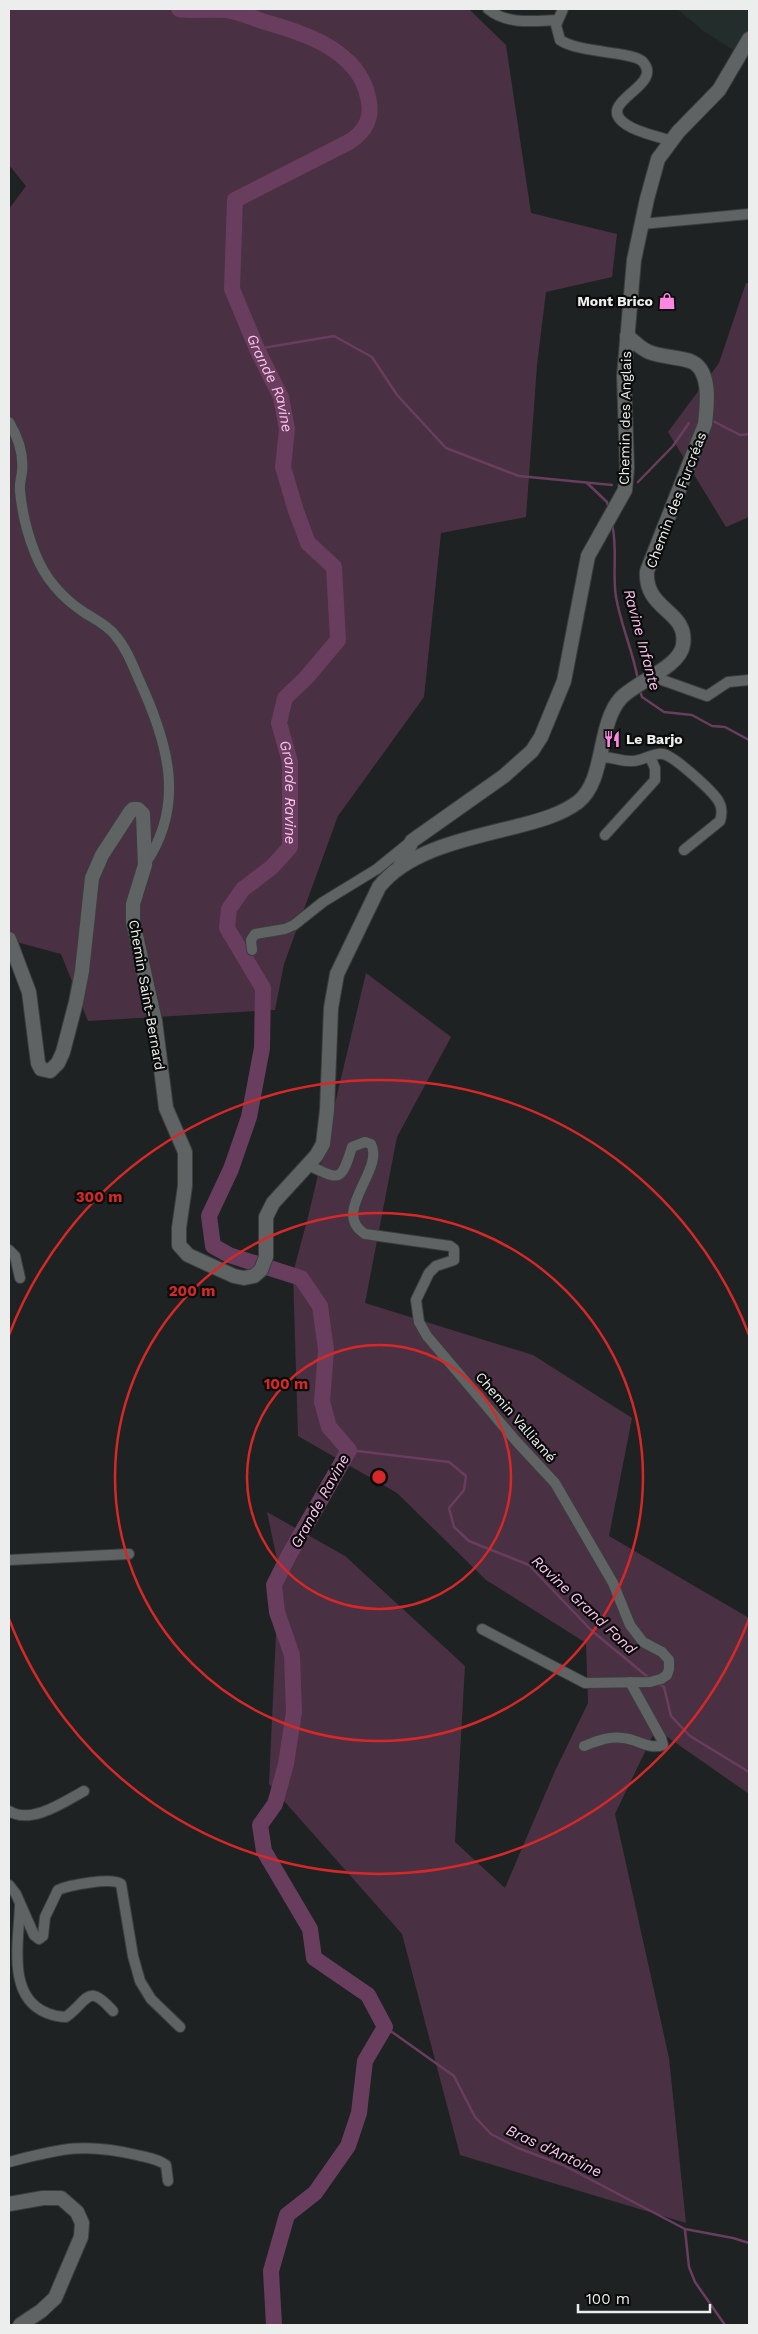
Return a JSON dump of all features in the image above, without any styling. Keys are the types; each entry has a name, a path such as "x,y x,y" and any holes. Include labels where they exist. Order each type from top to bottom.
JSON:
{"street":[{"path":"488,9 501,17 516,21 557,20"},
{"path":"563,9 556,25 560,40 580,49 632,56 643,62 648,69 647,78 642,85 624,98 619,105 618,114 622,122 630,127 670,141"},
{"path":"627,336 634,260 658,159 670,141 719,90 749,39"},
{"path":"642,224 749,214"},
{"name":"Chemin des Furcréas","path":"263,1263 266,1217 273,1203 316,1156 326,1130 330,1008 337,974 379,887 400,866 429,852 531,822 570,808 580,800 586,791 613,709 622,697 669,664 683,646 683,629 680,623 658,604 652,596 648,587 647,571 705,424 707,407 704,372 699,366 690,361 647,352 627,336"},
{"name":"Chemin des Anglais","path":"252,950 250,940 255,934 285,929 294,925 323,902 377,869 412,841 504,776 532,751 541,737 564,681 588,556 625,490 627,468 624,376 627,336"},
{"name":"Chemin Saint-Bernard","path":"9,422 17,435 21,455 20,488 22,510 42,569 51,583 65,598 101,622 115,635 126,651 146,696 168,761 169,804 161,836 145,865 133,904 133,922 155,1021 166,1108 185,1152 185,1186 178,1228 179,1244 188,1255 234,1276 244,1278 254,1276 263,1263"},
{"path":"641,683 703,696 711,695 728,682 749,680"},
{"path":"598,757 606,756 633,761 658,753 665,754 680,763 719,801 722,814 720,821 684,850"},
{"path":"605,835 655,780 655,768 650,757"},
{"path":"9,939 29,992 38,1063 41,1069 50,1070 58,1063 63,1052 76,1002 82,971 92,878 102,855 133,809 138,809 142,814 145,865"},
{"path":"412,841 414,850 429,852"},
{"name":"Chemin des Anglais","path":"400,866 412,841"},
{"name":"Chemin Valliamé","path":"308,1165 331,1176 338,1176 345,1170 352,1147 365,1142 371,1144 373,1158 354,1210 353,1222 358,1230 365,1234 450,1246 454,1249 454,1260 436,1266 424,1281 416,1300 419,1322 427,1336 467,1384 554,1483 613,1583 630,1625 643,1642 662,1652 669,1660 669,1669 667,1675 650,1682 584,1683 482,1629"},
{"path":"9,1250 15,1256 20,1278"},
{"path":"9,1560 129,1554"},
{"path":"584,1746 607,1737 626,1738 640,1744 663,1745 630,1682"},
{"path":"9,1811 22,1816 33,1814 51,1809 84,1791"},
{"path":"9,1885 34,1935 38,1939 43,1936 45,1917 58,1890 107,1881 117,1881 121,1884 133,1956 140,1981 150,1999 180,2027"},
{"path":"20,1904 19,1976 23,1991 36,2008 56,2016 66,2016 86,1997 96,1995 101,1997 113,2011"},
{"path":"9,2162 42,2153 94,2147 156,2158 166,2164 168,2181"},
{"path":"9,2204 43,2198 61,2198 77,2212 82,2223 81,2237 55,2298 41,2311 20,2325"}],"shaded area":[{"path":"9,9 469,9 506,45 531,213 617,234 612,277 546,292 537,365 526,517 441,533 424,697 338,816 284,964 275,1010 88,1021 61,954 9,940 9,209 26,186 9,165"},
{"path":"677,9 749,9 749,28 735,51 705,32"},
{"path":"746,283 749,283 749,517 726,527 668,432 719,363"},
{"path":"366,973 451,1037 397,1137 365,1303 533,1355 632,1418 609,1536 749,1618 749,1794 656,1729 615,1814 669,2058 686,2223 460,2155 402,1934 269,1784 279,1569 267,1512 345,1556 465,1666 455,1842 505,1888 555,1771 588,1703 586,1643 486,1580 397,1493 298,1436 293,1273"}],"waterway":[{"name":"Grande Ravine","path":"179,9 225,10 234,12 294,31 327,46 341,55 362,80 368,97 370,111 364,128 349,142 235,200 232,289 257,349 281,397 287,429 283,467 296,511 308,543 334,567 338,640 306,678 285,698 279,723 290,762 290,847 272,867 243,889 229,909 227,928 263,988 262,1048 249,1117 231,1169 209,1216 213,1246 229,1255 301,1278 320,1306 326,1350 322,1402 329,1427 349,1450 274,1585 277,1612 292,1655 294,1712 286,1764 275,1804 260,1825 264,1851 310,1929 314,1958 368,1995 385,2027 365,2061 359,2113 348,2146 315,2193 287,2215 271,2271 274,2325"},
{"path":"257,349 334,336 372,357 397,395 446,448 519,476 612,485"},
{"path":"711,420 740,435 749,434"},
{"path":"638,482 673,446 689,423"},
{"name":"Ravine Infante","path":"587,483 607,502 609,509"},
{"name":"Ravine Infante","path":"612,524 615,542 616,597 638,680"},
{"name":"Ravine Infante","path":"640,690 642,697 664,712 692,715 712,726 725,727 749,740"},
{"name":"Ravine Grand Fond","path":"349,1450 449,1462 466,1476 464,1490 449,1508 454,1527 469,1541 529,1565 591,1630 649,1678"},
{"name":"Ravine Grand Fond","path":"658,1683 664,1687 671,1716 690,1736 749,1772"},
{"name":"Bras d'Antoine","path":"385,2027 454,2076 475,2117 491,2134 518,2148 563,2165 685,2229 749,2243"},
{"path":"685,2230 689,2267 695,2282 725,2325"}],"place":[{"name":"Mont Brico","path":"667,301"},
{"name":"Le Barjo","path":"612,739"}]}
